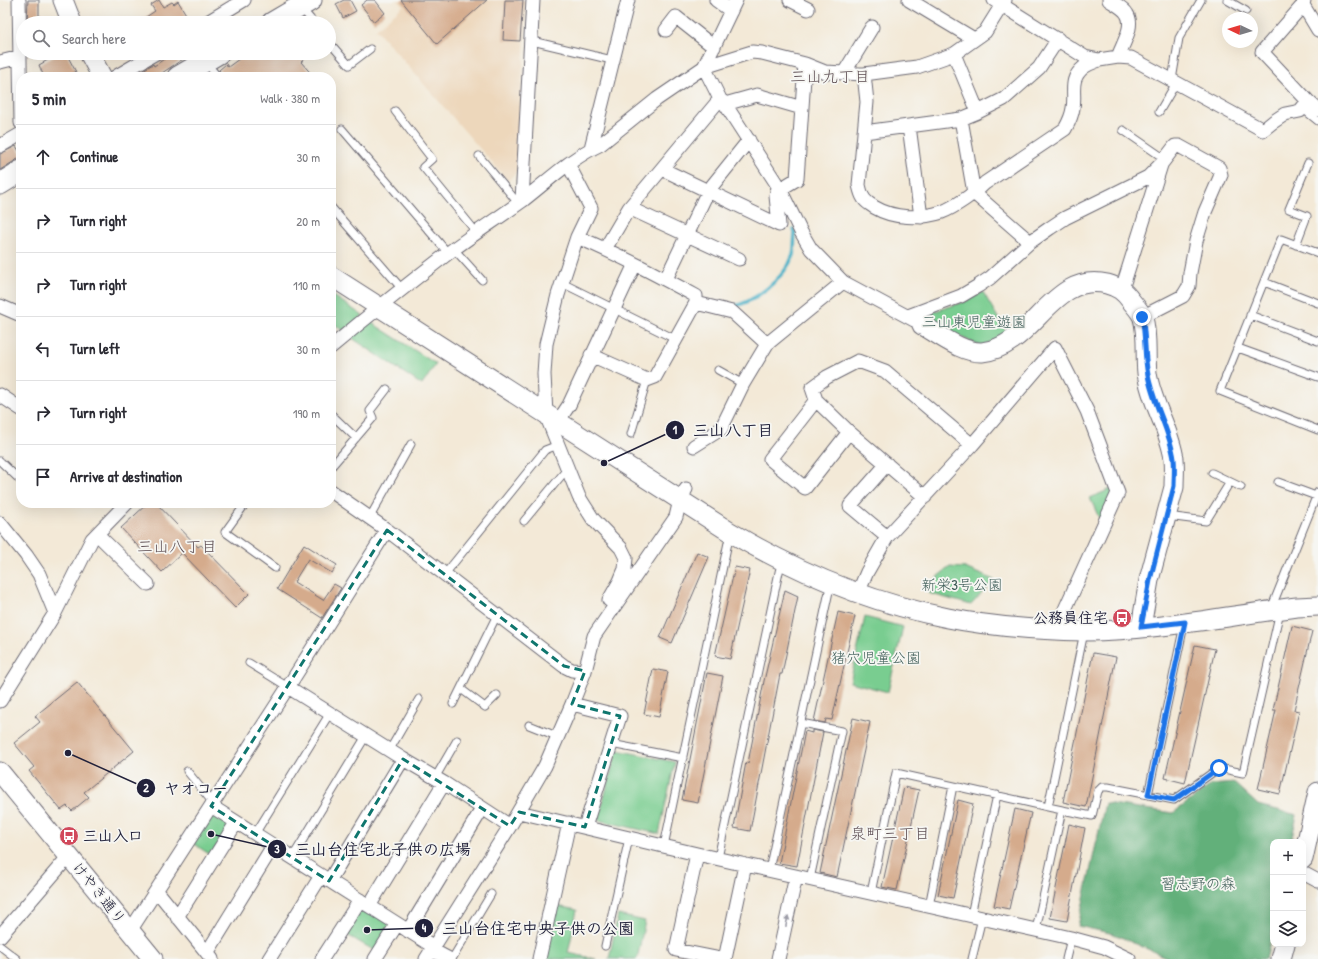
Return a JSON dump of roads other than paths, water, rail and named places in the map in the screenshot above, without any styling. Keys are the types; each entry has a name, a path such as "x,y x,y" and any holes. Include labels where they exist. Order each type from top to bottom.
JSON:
{"main road":[{"path":"284,16 306,3"},
{"path":"185,72 201,60"},
{"path":"0,184 16,174"}],"street":[{"path":"19,0 19,16"},
{"path":"63,0 69,16"},
{"path":"218,16 244,0"},
{"path":"520,202 532,41 533,0"},
{"path":"591,148 628,0"},
{"path":"704,67 734,6 716,0"},
{"path":"790,0 808,9"},
{"path":"909,0 974,40"},
{"path":"336,343 402,288 451,251 520,202 568,164 591,148 601,144 657,100 704,67 752,52 762,53 805,64 825,72 864,74 917,67 954,54 985,32 1000,2 1085,56 1098,60"},
{"path":"1115,2 1127,14 1130,22 1129,29 1118,56"},
{"path":"864,74 867,102 859,185 863,197 868,203 880,210 898,216 921,217 943,212 974,193 986,183 1065,129 1070,121 1074,107 1073,83 1084,66 1098,60 1118,56 1131,58 1263,130 1285,114 1300,111 1309,106 1262,52 1303,2 1318,30"},
{"path":"666,30 676,17 714,47"},
{"path":"844,73 872,27"},
{"path":"864,132 961,119 978,112 1004,99 1039,68 1058,39"},
{"path":"954,54 978,112"},
{"path":"0,62 16,58"},
{"path":"20,60 20,72"},
{"path":"93,60 99,72"},
{"path":"124,72 144,60"},
{"path":"662,169 779,225 776,196 777,191 797,179 805,64"},
{"path":"704,67 723,101 780,189 811,249 843,282 964,349 982,352 999,347 1014,339 1063,293 1078,285 1090,282 1100,282 1122,289 1142,317 1145,329 1147,374 1174,459 1174,486 1150,580 1141,627"},
{"path":"605,249 629,208 723,101 757,95 802,108"},
{"path":"961,119 974,193 1030,242"},
{"path":"909,126 921,217"},
{"path":"0,146 16,137"},
{"path":"666,279 708,191 749,140"},
{"path":"915,321 990,278 1030,242 1066,218 1148,177 1164,161 1175,146 1179,146 1220,168 1221,175 1205,212 1196,242 1189,286 1183,296 1142,317"},
{"path":"1122,289 1164,161"},
{"path":"568,164 591,208 577,237 558,295 546,344 544,374 554,414 558,445 579,497 593,519 621,548 626,558 625,569 620,581 604,608 601,625"},
{"path":"629,208 739,259"},
{"path":"577,237 666,279 696,296 696,303 674,339 655,377 647,380 591,355"},
{"path":"554,414 569,405 634,264"},
{"path":"336,279 379,308 683,494 730,532 782,560 858,593 948,618 985,624 1084,630 1141,627 1318,606"},
{"path":"694,446 720,429 743,384 767,344 843,282"},
{"path":"696,303 732,312 767,344"},
{"path":"0,306 16,313"},
{"path":"858,593 867,572 888,537 972,444 1055,348 1087,411 1118,493 1056,629"},
{"path":"925,497 849,432 816,400 812,388 827,377 858,362 885,371 972,444"},
{"path":"0,395 16,406"},
{"path":"816,400 770,459 805,488 849,432"},
{"path":"887,464 850,506 888,537"},
{"path":"336,494 370,517 564,666 572,670 585,671"},
{"path":"431,952 519,812 545,766 559,737 585,671 594,636 676,516 683,494"},
{"path":"0,701 55,613 92,539 122,508"},
{"path":"0,523 26,555 39,574 55,613"},
{"path":"130,931 288,687 387,530"},
{"path":"97,534 148,584"},
{"path":"288,687 510,826"},
{"path":"572,704 620,716 585,827"},
{"path":"269,959 325,878 403,759"},
{"name":"けやき通り","path":"0,772 153,959"},
{"path":"322,959 364,903 439,781"},
{"path":"1306,846 1318,792"},
{"path":"212,805 236,823 408,931 431,952 449,959"},
{"path":"408,931 482,809"},
{"path":"519,812 1071,938 1104,947 1129,959"},
{"path":"178,917 236,823"},
{"path":"539,959 569,823"},
{"path":"157,891 210,956 273,846"},
{"path":"698,854 676,950 721,959"},
{"path":"0,936 70,856"},
{"path":"725,959 745,864"},
{"path":"1306,875 1318,882"},
{"path":"778,959 796,876"},
{"path":"375,959 397,924"},
{"path":"1281,959 1284,947"}],"lane":[{"path":"1159,112 1174,82 1179,38 1200,0"},
{"path":"1228,0 1246,11"},
{"path":"306,3 311,16"},
{"path":"532,41 612,60"},
{"path":"336,50 348,65 370,49"},
{"path":"209,60 215,72"},
{"path":"1309,106 1318,121"},
{"path":"395,111 432,160 423,167 477,233"},
{"path":"342,129 451,251 482,280"},
{"path":"1123,130 1164,161"},
{"path":"480,156 520,202"},
{"path":"1296,245 1307,216 1289,209 1308,163"},
{"path":"336,213 402,288"},
{"path":"1318,253 1281,239 1220,392 1318,430"},
{"path":"1264,282 1318,303"},
{"path":"562,283 674,339"},
{"path":"1250,315 1318,342"},
{"path":"1238,348 1318,377"},
{"path":"718,370 743,384"},
{"path":"631,434 647,380"},
{"path":"336,462 373,418 370,411 387,389"},
{"path":"336,419 356,438"},
{"path":"370,517 411,444"},
{"path":"445,574 545,450 558,445"},
{"path":"0,461 16,476"},
{"path":"524,521 567,469"},
{"path":"1212,473 1241,487"},
{"path":"1166,516 1206,521 1230,482"},
{"path":"871,893 896,774 1092,816 1098,791 1102,787 1174,800 1219,768 1243,773 1275,610 1317,494 1278,482"},
{"path":"242,508 225,532 275,568"},
{"path":"664,846 730,532"},
{"path":"718,858 782,560"},
{"path":"770,870 831,582"},
{"path":"453,704 497,615"},
{"path":"1148,795 1185,622"},
{"path":"1048,807 1084,630"},
{"path":"250,663 288,687"},
{"path":"461,689 485,707 497,695"},
{"path":"389,751 419,699"},
{"path":"255,834 330,714"},
{"path":"801,723 842,731 810,879"},
{"path":"529,725 559,737"},
{"path":"292,858 366,736"},
{"path":"439,781 457,740"},
{"path":"611,744 683,758"},
{"path":"187,771 212,805"},
{"path":"929,906 953,786"},
{"path":"972,959 976,917 997,795"},
{"path":"1036,930 1062,810"},
{"path":"604,946 630,838"},
{"path":"452,959 491,894"},
{"path":"1066,959 1071,938"},
{"path":"0,946 17,959"}],"waterway":[{"path":"730,307 749,301 768,288 783,272 793,255 794,230"}],"place":[{"name":"三山八丁目","path":"604,463"},
{"name":"公務員住宅","path":"1122,618"},
{"name":"ヤオコー","path":"68,753"},
{"name":"三山台住宅北子供の広場","path":"211,834"},
{"name":"三山入口","path":"69,836"},
{"name":"三山台住宅中央子供の公園","path":"367,930"}],"district":[{"name":"三山九丁目","path":"830,76"},
{"name":"三山八丁目","path":"177,546"},
{"name":"泉町三丁目","path":"890,833"}],"park label":[{"name":"三山東児童遊園","path":"974,322"},
{"name":"新栄3号公園","path":"962,585"},
{"name":"猪穴児童公園","path":"876,658"},
{"name":"習志野の森","path":"1198,884"}]}
